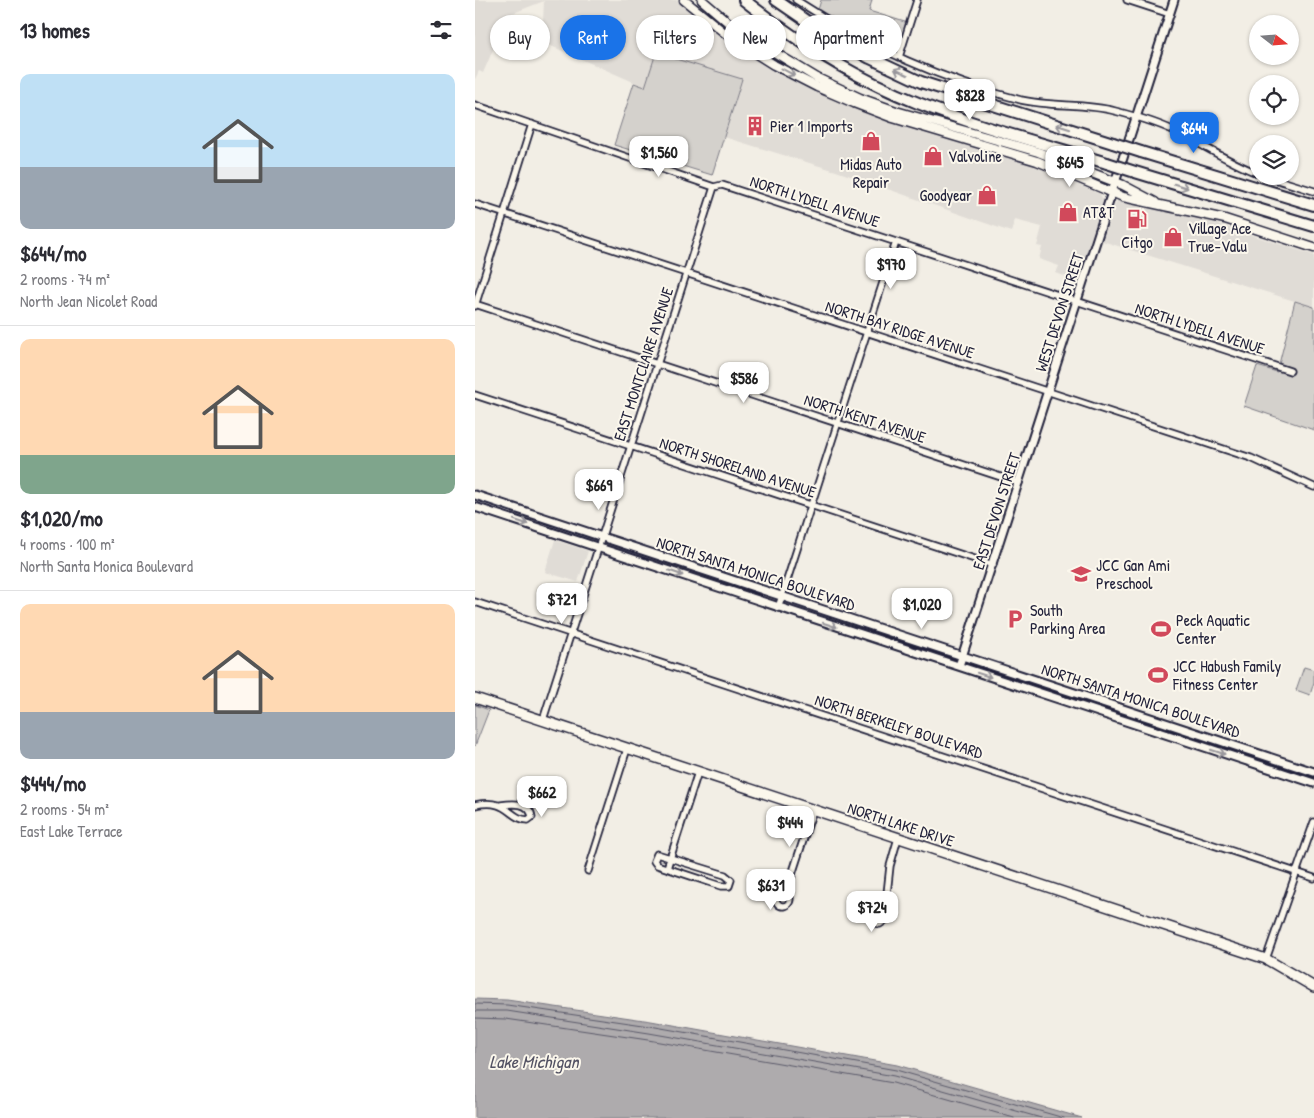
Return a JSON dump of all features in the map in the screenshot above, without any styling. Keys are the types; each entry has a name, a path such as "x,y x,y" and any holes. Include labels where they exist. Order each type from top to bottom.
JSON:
{"highway":[{"path":"745,0 766,18 836,64 916,102 1135,172 1314,226"},
{"path":"776,0 837,40 921,82 1314,205"}],"main road":[{"path":"683,0 731,38 774,65 817,87 893,118 1037,162 1133,200 1157,203 1225,219 1314,248"},
{"path":"702,0 736,29 817,78 860,98 905,114 1038,152 1115,183 1157,203"},
{"name":"NORTH LAKE DRIVE","path":"475,698 1266,959 1314,987"}],"street":[{"path":"796,0 820,15"},
{"path":"902,48 917,0"},
{"path":"1127,0 1170,14"},
{"name":"WEST DEVON STREET","path":"1048,392 1174,0"},
{"path":"902,58 933,71 1022,100 1095,107 1137,117 1177,132 1223,159 1249,170"},
{"name":"NORTH LYDELL AVENUE","path":"475,106 714,186 722,185 1290,371"},
{"path":"475,304 532,124"},
{"path":"1293,185 1314,192"},
{"name":"EAST MONTCLAIRE AVENUE","path":"543,720 714,186"},
{"name":"NORTH BAY RIDGE AVENUE","path":"475,204 1251,458 1314,487"},
{"path":"778,608 896,242"},
{"name":"NORTH KENT AVENUE","path":"475,304 1019,483"},
{"name":"EAST DEVON STREET","path":"959,666 1048,392"},
{"name":"NORTH SHORELAND AVENUE","path":"475,395 993,565"},
{"name":"NORTH SANTA MONICA BOULEVARD","path":"475,495 1314,772"},
{"name":"NORTH SANTA MONICA BOULEVARD","path":"475,507 1314,783"},
{"name":"NORTH BERKELEY BOULEVARD","path":"475,602 1314,878"},
{"path":"588,870 627,749"},
{"path":"667,868 698,772"},
{"path":"475,804 514,804 525,806 531,812 532,817 528,820 523,820 501,805"},
{"path":"786,892 813,810"},
{"path":"1266,959 1314,822"},
{"path":"886,906 890,866 898,838"},
{"path":"657,854 725,875 731,883 727,887 721,886 667,868 655,863 654,859 657,854"}],"shaded area":[{"path":"475,0 677,0 695,15 636,15 636,60 714,60 714,31 724,38 724,60 758,60 817,93 880,118 1015,158 1100,194 1103,200 1078,281 1056,273 1059,266 1039,259 1042,247 1037,246 1042,227 1015,220 1011,232 836,171 724,137 742,80 645,87 583,60 626,60 626,15 560,15 560,50 550,45 550,15 543,15 544,1 508,15 490,15 490,57 483,73 479,71 475,79"},
{"path":"821,0 872,0 869,11 882,15 827,15 818,10"},
{"path":"902,21 908,23 902,41"},
{"path":"654,60 679,60 742,79 712,175 614,145 634,83 645,87"},
{"path":"1120,199 1164,207 1314,255 1314,307 1102,241 1116,202"},
{"path":"1295,301 1314,307 1314,430 1244,406 1257,366 1277,372"},
{"path":"555,540 588,551 578,582 545,572"},
{"path":"1304,667 1314,670 1314,682 1310,695 1296,690"},
{"path":"475,705 489,710 475,746"}],"water":[{"name":"Lake Michigan","path":"475,999 507,1000 651,1021 897,1065 1082,1118 475,1118"}],"place":[{"name":"Pier 1 Imports","path":"755,126"},
{"name":"Midas Auto Repair","path":"871,141"},
{"name":"Valvoline","path":"933,156"},
{"name":"Goodyear","path":"987,195"},
{"name":"AT&T","path":"1068,212"},
{"name":"Citgo","path":"1137,219"},
{"name":"Village Ace True-Valu","path":"1173,237"},
{"name":"JCC Gan Ami Preschool","path":"1081,574"},
{"name":"South Parking Area","path":"1015,619"},
{"name":"Peck Aquatic Center","path":"1161,629"},
{"name":"JCC Habush Family Fitness Center","path":"1158,675"}]}
